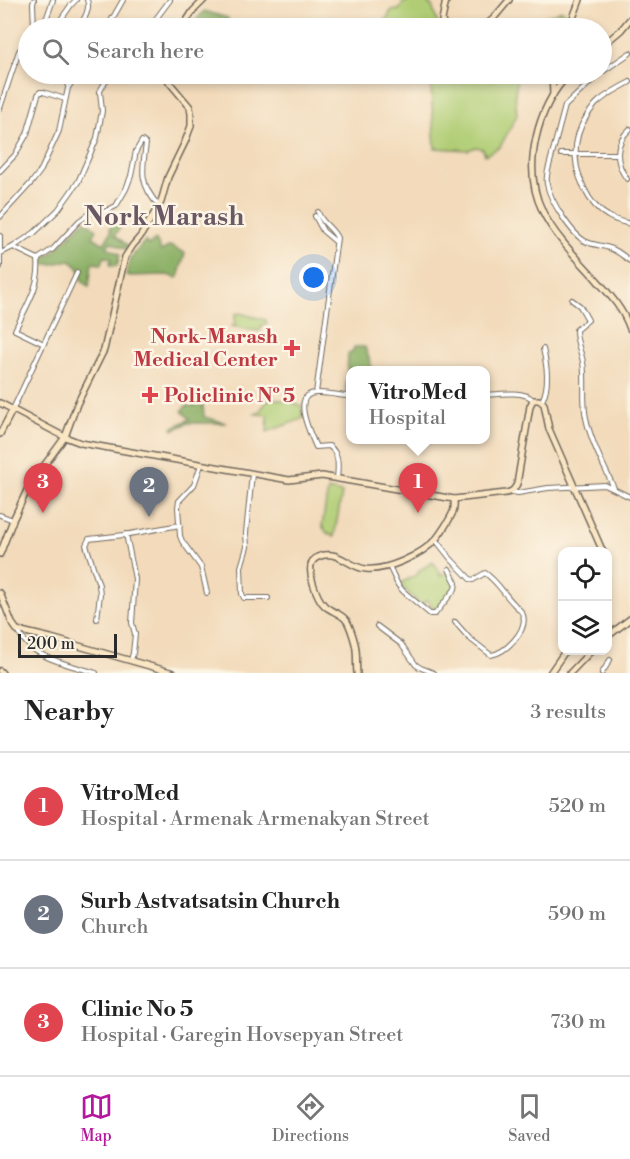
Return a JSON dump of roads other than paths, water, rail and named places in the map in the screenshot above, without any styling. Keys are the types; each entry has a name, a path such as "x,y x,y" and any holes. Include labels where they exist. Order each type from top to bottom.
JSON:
{"main road":[{"path":"188,18 204,0"},
{"path":"442,18 446,0"},
{"path":"494,18 509,0"},
{"path":"573,18 580,0"},
{"path":"612,38 630,19"},
{"path":"0,554 29,486 65,437 77,404 104,350 125,257 159,206 168,177 185,142 191,122 190,107 171,84"},
{"path":"553,84 553,95"},
{"path":"560,84 537,132 534,152 534,187 545,218 555,233 620,308 630,329"},
{"path":"0,402 65,437 81,443 289,480 322,477 454,499 512,492 517,484 529,408 531,402 537,399 544,405 549,429 601,547"},
{"path":"0,434 13,409"},
{"path":"357,673 356,649 346,619 324,606 312,579 311,563 321,555 331,554 360,568 375,569 389,566 421,551 435,540 454,511 454,499"},
{"path":"0,593 17,630 174,673"},
{"path":"612,633 630,619"},
{"path":"550,673 563,655"},
{"path":"570,673 588,655"}],"street":[{"path":"34,0 34,18"},
{"path":"47,18 53,0"},
{"path":"62,18 76,0"},
{"path":"84,18 88,8 87,0"},
{"path":"113,18 123,0"},
{"path":"156,18 170,0"},
{"path":"612,65 630,53"},
{"path":"0,108 18,54"},
{"path":"630,82 594,106 582,124 575,154 577,172 588,197 608,216 630,224"},
{"path":"0,216 41,170 59,131 68,84"},
{"path":"1,253 34,233 58,210 78,182 97,138 102,111 100,91 104,84"},
{"path":"589,84 565,106 548,170 547,185 553,202 580,238 617,250 630,261"},
{"path":"0,171 15,155 27,134 40,92 65,99"},
{"path":"627,179 621,171 617,154 621,140 630,129"},
{"path":"38,259 53,249 79,221 91,213 104,212 116,206 126,189 136,151 140,142 143,141 147,145 142,166 144,179 150,196 159,206"},
{"path":"561,154 617,154"},
{"path":"133,164 142,166"},
{"path":"316,393 336,242 336,235 317,214"},
{"path":"0,236 0,267"},
{"path":"13,247 38,259"},
{"path":"38,259 39,271 34,290 15,330 44,344"},
{"path":"13,409 77,273"},
{"path":"572,300 580,306 588,320 576,330 585,382 586,419 614,488"},
{"path":"542,401 546,393 547,369 543,349"},
{"path":"337,479 338,468 335,452 329,446 316,447 304,418 303,402 309,395 316,393 346,396"},
{"path":"490,394 516,394 530,396 533,400"},
{"path":"201,465 194,485 179,501 178,507 180,536 201,567 207,593"},
{"path":"252,474 246,532 247,547 241,567 242,594 244,598 268,598"},
{"path":"512,492 605,485 630,497"},
{"path":"0,515 13,520"},
{"path":"97,619 100,594 86,542 89,539 180,525"},
{"path":"126,534 135,579 132,622 135,634 131,660"},
{"path":"435,540 470,579 473,580 485,573 492,578 523,614 519,636 497,654 491,655 469,638 455,622"},
{"path":"389,566 403,591 433,615 455,589 456,583 449,569"},
{"path":"377,626 401,644 416,665 434,673"},
{"path":"17,630 20,636 40,654 96,673"},
{"path":"602,673 610,660"}],"place":[{"name":"Nork-Marash Medical Center","path":"292,348"},
{"name":"Policlinic № 5","path":"150,395"},
{"name":"Clinic No 5","path":"43,513"},
{"name":"VitroMed","path":"418,513"},
{"name":"Surb Astvatsatsin Church","path":"149,517"}],"district":[{"name":"Nork Marash","path":"164,216"}]}
